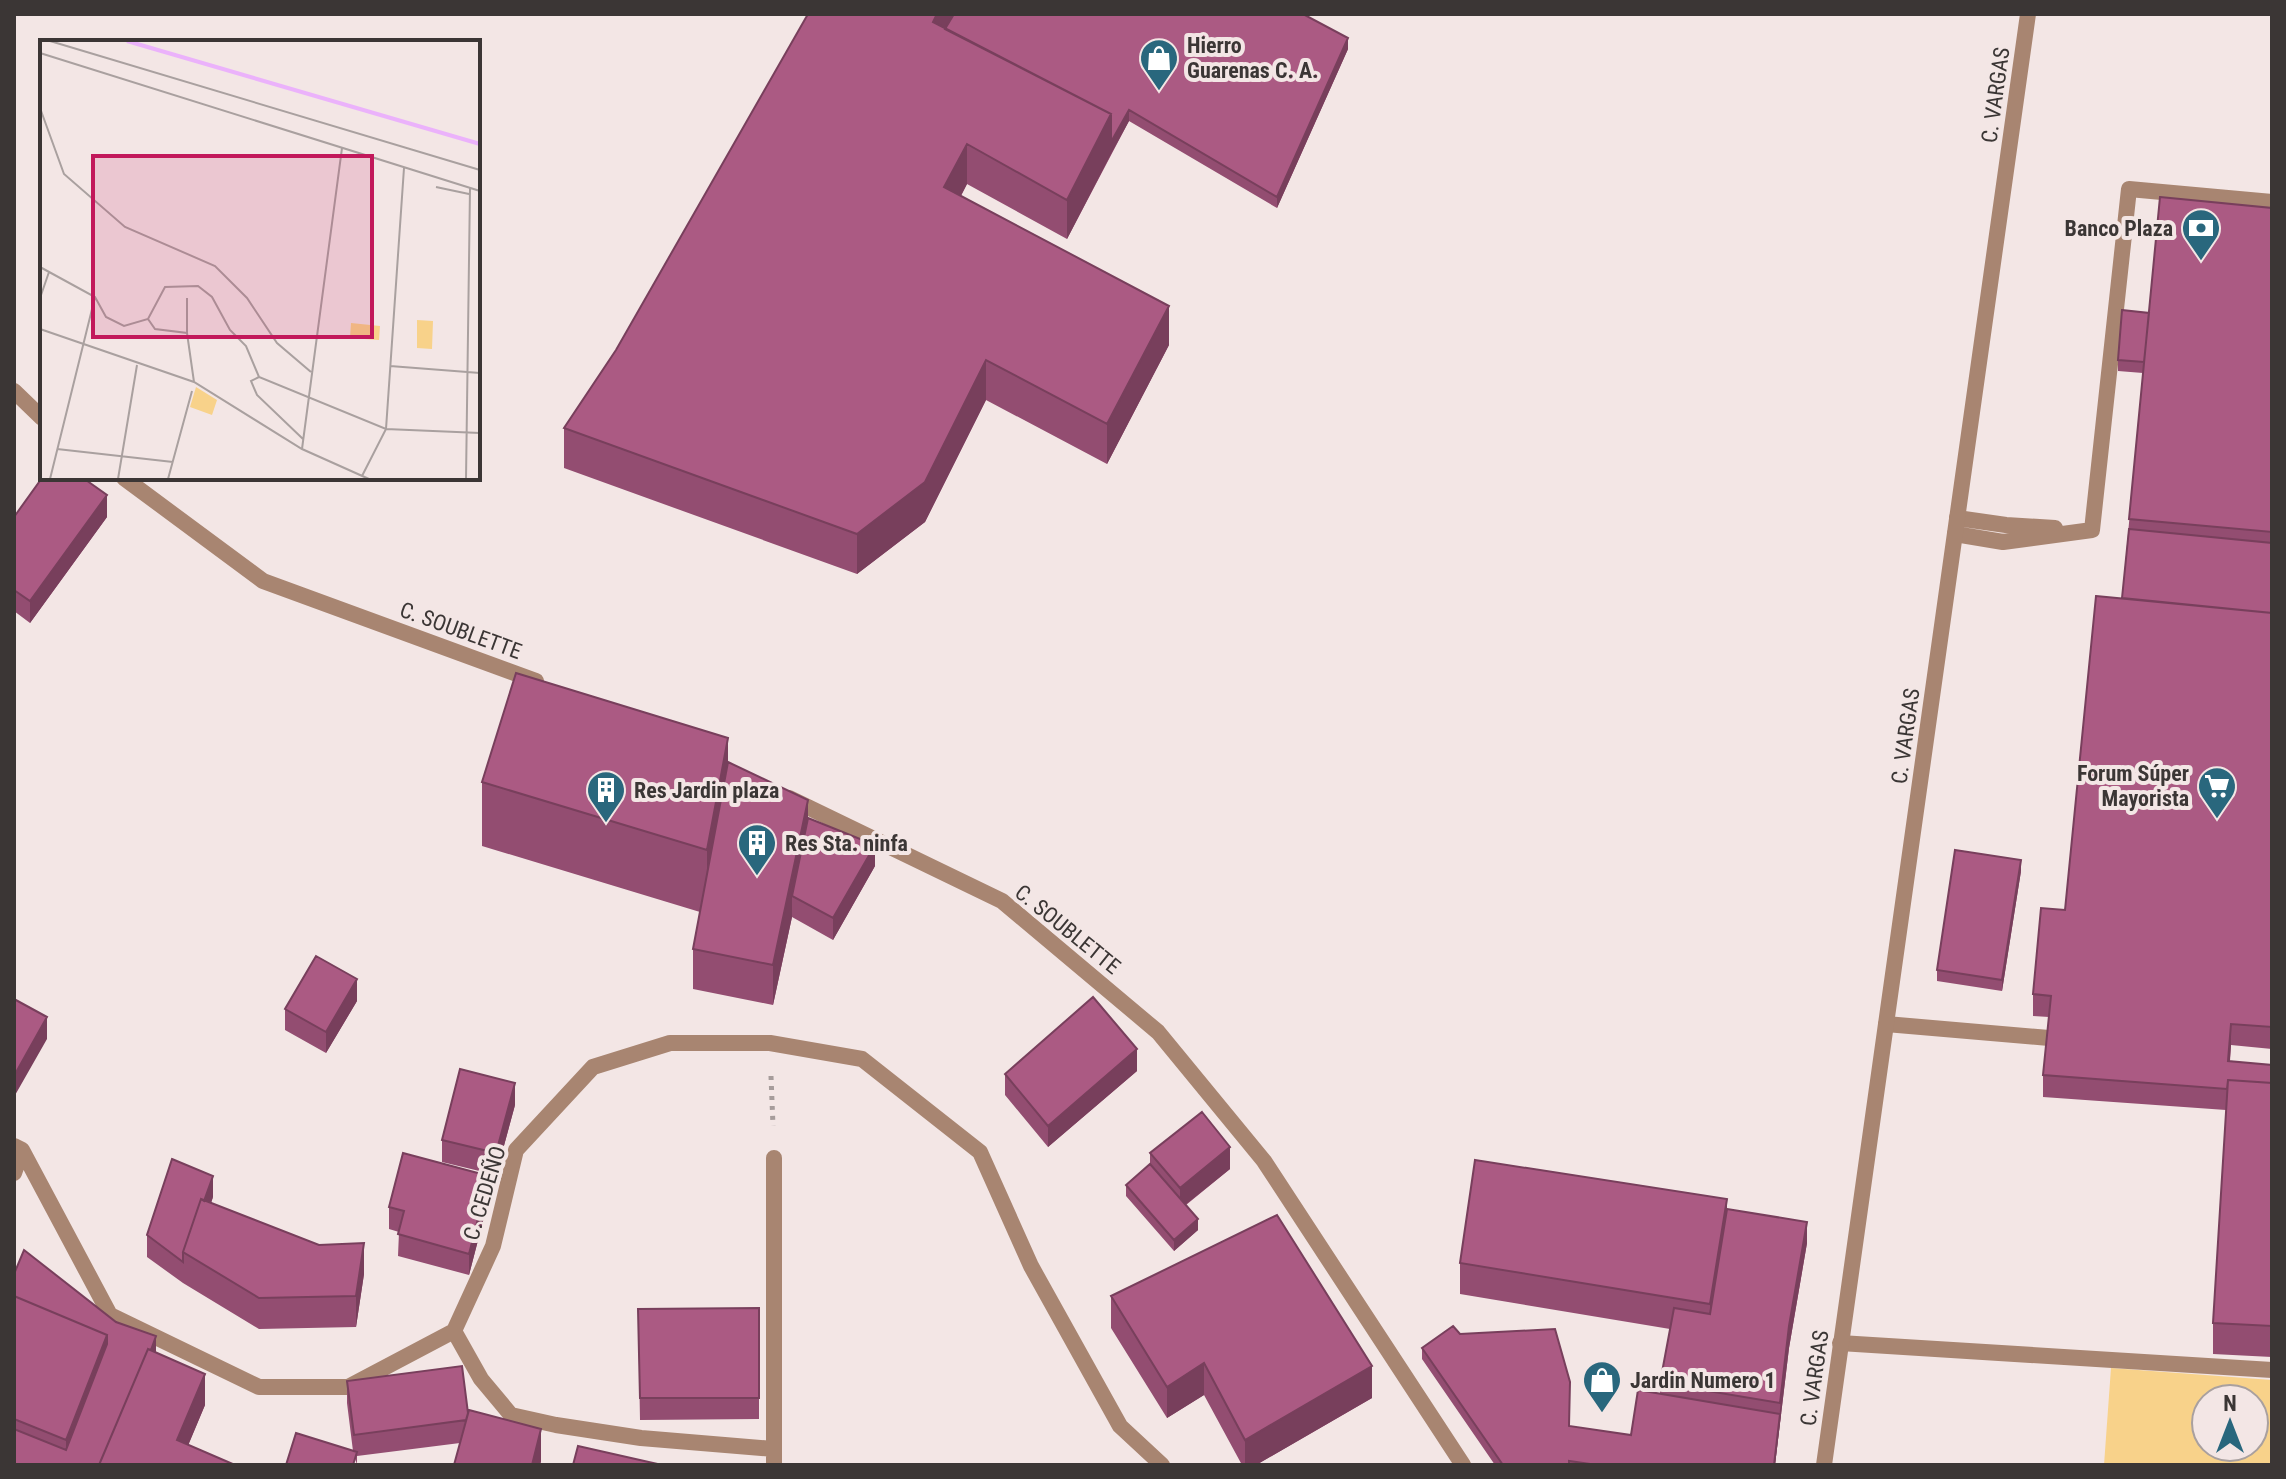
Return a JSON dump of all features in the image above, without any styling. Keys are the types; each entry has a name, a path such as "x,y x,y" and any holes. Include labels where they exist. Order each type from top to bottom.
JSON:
{"street":[{"name":"C. VARGAS","path":"1824,1465 2028,14"},
{"path":"1956,526 2006,525 2092,530 2129,189 2272,202"},
{"path":"14,391 40,416"},
{"name":"C. SOUBLETTE","path":"127,480 263,581 558,689"},
{"name":"C. SOUBLETTE","path":"773,790 1002,901 1158,1032 1264,1161 1463,1465"},
{"path":"1886,1024 2049,1038"},
{"name":"C. CEDEÑO","path":"454,1331 493,1246 516,1150 593,1067 670,1043 770,1043 862,1059 980,1152 1031,1266 1120,1426 1162,1465"},
{"path":"18,1148 110,1315 259,1387 348,1387 454,1331 481,1379 511,1415 556,1425 774,1457 774,1158"},
{"path":"14,1173 18,1148"},
{"path":"1840,1343 2272,1370"}],"path":[{"path":"770,1043 774,1158"}],"shaded area":[{"path":"2111,1368 2272,1380 2272,1465 2104,1465"}],"building":[{"path":"808,14 937,14 933,22 1111,114 1067,200 967,144 944,187 1169,306 1107,424 986,360 925,482 857,534 564,428 616,350"},
{"name":"Hierro Guarenas C. A.","path":"954,14 1303,14 1348,38 1277,197 1129,110 1111,142 1111,114 945,29"},
{"path":"2160,197 2272,208 2272,532 2129,519"},
{"path":"2122,310 2149,313 2144,362 2118,360"},
{"path":"41,480 86,480 107,495 30,601 14,590 14,517"},
{"path":"2129,529 2272,543 2272,613 2122,598"},
{"path":"2096,596 2272,613 2272,1027 2231,1024 2228,1061 2272,1065 2272,1083 2228,1080 2227,1089 2043,1075 2051,996 2033,994 2041,908 2065,910"},
{"path":"516,673 728,738 707,850 482,782"},
{"name":"Res Sta. ninfa","path":"728,762 808,800 773,965 693,949"},
{"path":"808,818 875,845 833,918 792,896"},
{"path":"1955,850 2021,860 2002,980 1937,970"},
{"path":"316,956 357,979 326,1032 285,1009"},
{"path":"1093,997 1137,1049 1048,1126 1005,1074"},
{"path":"14,999 47,1017 14,1076"},
{"path":"460,1069 515,1083 496,1153 442,1140"},
{"path":"2228,1080 2272,1083 2272,1326 2213,1323"},
{"path":"1202,1112 1230,1147 1180,1188 1150,1153"},
{"path":"403,1153 489,1176 469,1254 398,1234 404,1211 389,1207"},
{"path":"172,1159 213,1176 204,1201 201,1199 183,1252 183,1262 147,1235"},
{"path":"1475,1160 1727,1199 1710,1304 1460,1263"},
{"path":"1150,1164 1198,1219 1174,1240 1126,1185"},
{"path":"201,1199 319,1245 364,1243 356,1296 259,1298 183,1252"},
{"path":"1727,1209 1807,1222 1789,1326 1780,1403 1660,1383 1674,1308 1710,1314"},
{"path":"1277,1215 1372,1366 1245,1440 1204,1363 1167,1387 1111,1296"},
{"path":"24,1250 116,1322 156,1336 99,1465 14,1465 14,1429 66,1450 107,1344 107,1335 14,1296 14,1274"},
{"path":"14,1296 107,1335 66,1440 14,1419"},
{"path":"759,1308 759,1398 640,1398 638,1309"},
{"path":"1453,1326 1460,1334 1555,1329 1570,1382 1569,1426 1631,1435 1638,1390 1780,1414 1774,1465 1597,1465 1569,1461 1569,1465 1503,1465 1422,1348"},
{"path":"148,1349 205,1374 177,1440 235,1465 99,1465"},
{"path":"462,1366 468,1413 466,1420 354,1435 347,1381"},
{"path":"469,1410 541,1429 532,1465 454,1465"},
{"path":"296,1433 357,1452 353,1465 286,1465"},
{"path":"578,1446 662,1465 573,1465"}],"place":[{"name":"Hierro Guarenas C. A.","path":"1159,92"},
{"name":"Banco Plaza","path":"2201,262"},
{"name":"Forum Súper Mayorista","path":"2217,820"},
{"name":"Res Jardin plaza","path":"606,824"},
{"name":"Res Sta. ninfa","path":"757,877"},
{"name":"Jardin Numero 1","path":"1602,1414"}]}
